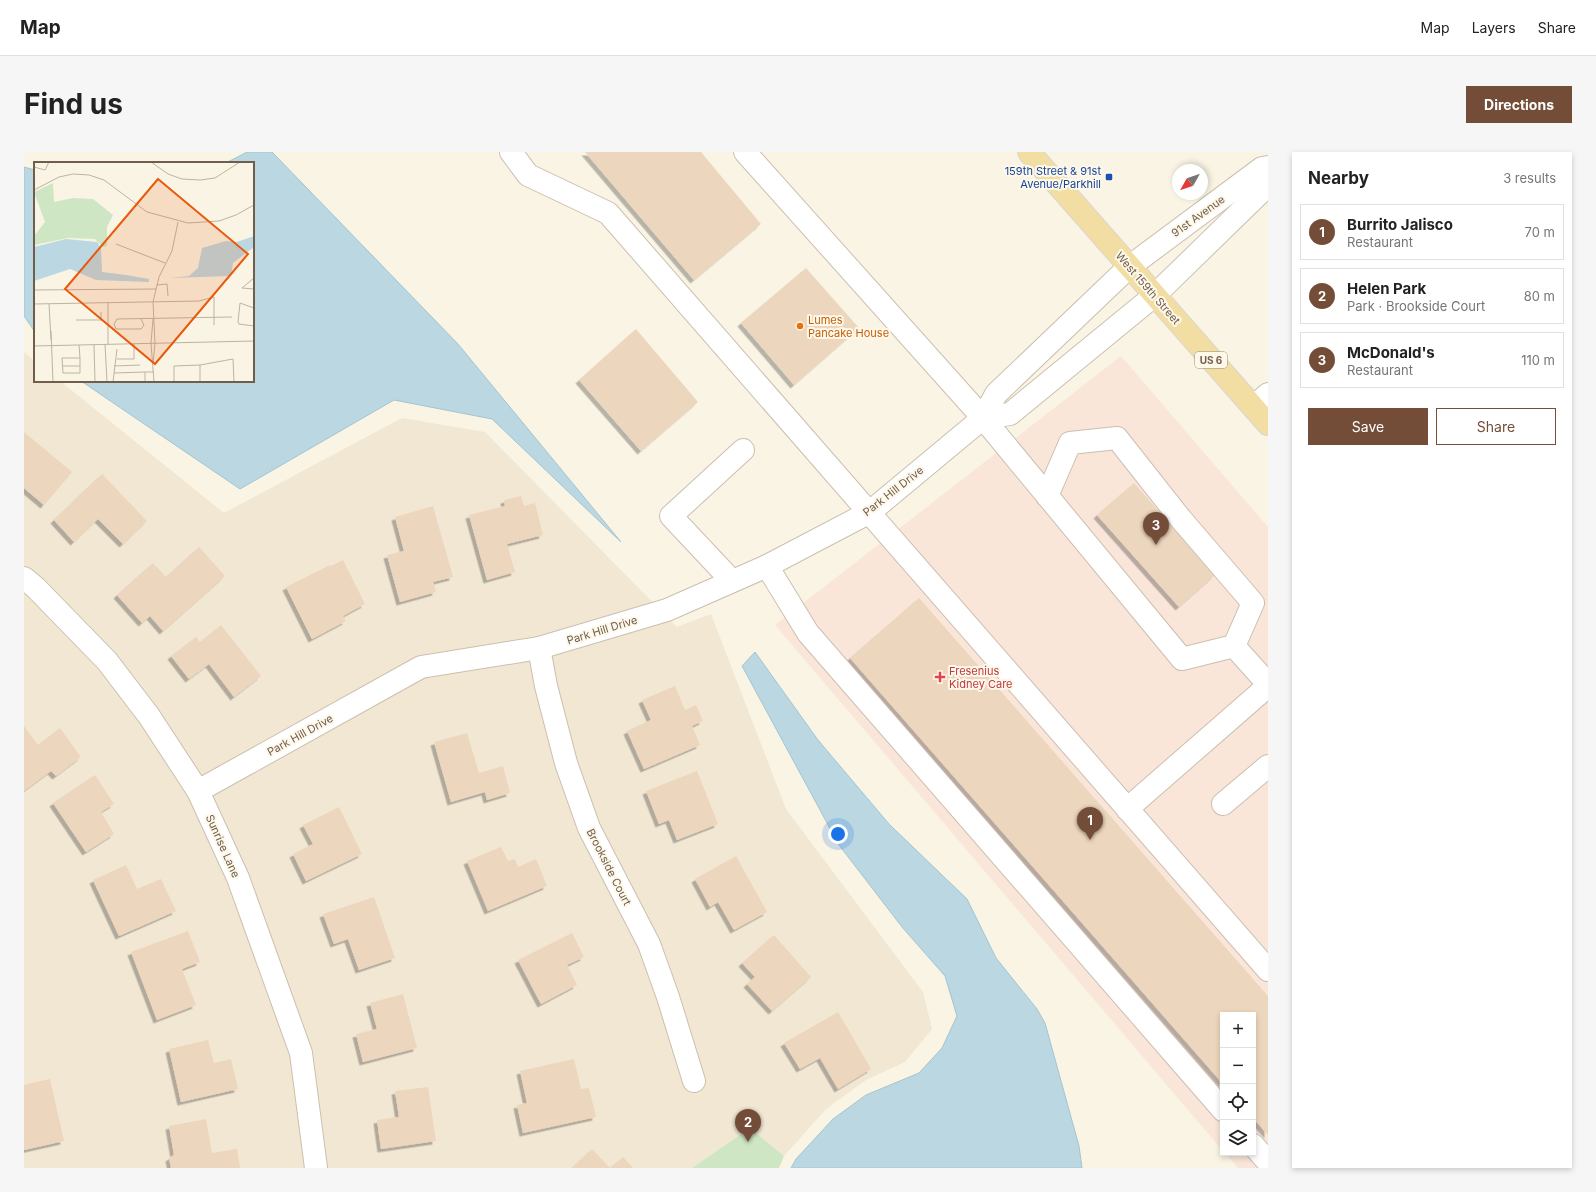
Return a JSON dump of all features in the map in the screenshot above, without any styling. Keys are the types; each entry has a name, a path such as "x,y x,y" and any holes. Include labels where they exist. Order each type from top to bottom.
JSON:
{"main road":[{"name":"West 159th Street","path":"1029,152 1154,295 1260,401 1268,424"}],"street":[{"path":"511,152 528,175 608,213 1268,970"},
{"path":"745,152 983,418 1182,659 1234,646"},
{"name":"91st Avenue","path":"1129,267 1262,168 1268,167"},
{"name":"91st Avenue","path":"1154,295 1268,185"},
{"name":"Park Hill Drive","path":"198,791 421,667 539,648 667,610 767,566 870,512 983,418 996,394 1129,267"},
{"path":"983,418 1010,414 1154,295"},
{"path":"1047,496 1070,443 1117,438 1180,518 1253,602 1234,646"},
{"path":"732,582 671,516 743,450"},
{"path":"767,566 808,633 1220,1107"},
{"name":"Sunrise Lane","path":"24,578 36,588 107,661 149,716 198,791 238,878 301,1052 316,1168"},
{"path":"1127,808 1268,685 1234,646"},
{"name":"Brookside Court","path":"539,648 546,686 566,763 589,828 649,944 694,1080"},
{"path":"1223,804 1268,766"},
{"path":"1256,1148 1268,1162"}],"shaded area":[{"path":"24,352 34,360 34,382 61,382 224,513 402,418 485,432 677,627 711,614 786,809 923,992 932,1029 905,1062 866,1080 826,1109 784,1156 750,1128 692,1168 24,1168"},
{"path":"1121,356 1268,527 1268,1168 1238,1168 1228,1156 1256,1156 1256,1012 1220,1012 1220,1147 775,625"}],"green space":[{"path":"750,1128 784,1156 779,1168 692,1168"}],"water":[{"path":"247,152 272,152 458,344 621,542 492,419 394,400 240,489 82,382 254,382 254,162 228,162"},
{"path":"24,167 34,170 34,331 24,316"},
{"path":"755,652 818,740 889,824 967,899 996,958 1037,1009 1045,1023 1079,1146 1082,1168 791,1168 796,1159 833,1119 866,1095 919,1073 942,1048 957,1016 945,976 902,927 839,845 742,666"}],"building":[{"path":"585,152 701,152 761,224 694,280"},
{"name":"Lumes Pancake House","path":"806,268 859,328 794,385 741,323"},
{"path":"636,329 698,402 641,451 579,380"},
{"path":"24,432 72,472 44,505 24,488"},
{"path":"102,474 147,521 123,544 98,519 74,542 54,520"},
{"path":"1134,483 1215,575 1179,607 1097,515"},
{"path":"521,496 524,506 535,503 543,535 507,544 515,572 487,580 469,515 505,506 504,500"},
{"path":"433,506 453,577 433,582 436,592 400,602 387,555 404,551 395,517"},
{"path":"199,547 225,576 163,631 150,616 142,623 117,595 153,563 166,577"},
{"path":"343,560 365,604 343,616 346,621 312,639 286,587"},
{"path":"919,598 1268,996 1268,1135 1256,1121 1256,1012 1220,1012 1220,1081 850,658"},
{"path":"221,625 261,676 234,697 209,664 189,679 171,656 196,637 200,642"},
{"path":"675,686 685,710 696,705 703,721 692,726 700,745 644,769 627,731 651,720 642,700"},
{"path":"24,726 38,745 60,728 81,757 56,776 51,771 24,791"},
{"path":"467,733 479,773 503,766 510,793 487,800 485,792 451,802 434,742"},
{"path":"697,771 718,824 677,840 669,820 659,824 646,791"},
{"path":"95,775 114,804 101,812 114,834 86,852 53,803"},
{"path":"339,807 362,854 306,881 293,854 313,844 303,825"},
{"path":"501,847 508,861 515,859 518,867 536,859 547,886 488,911 467,861"},
{"path":"736,856 767,912 734,930 718,902 710,907 695,879"},
{"path":"126,865 137,889 161,879 176,911 119,936 93,880"},
{"path":"374,897 395,958 359,970 348,939 334,944 323,914"},
{"path":"188,931 200,962 182,969 196,1005 157,1020 131,952"},
{"path":"572,933 584,957 567,965 577,985 541,1004 518,960"},
{"path":"774,935 811,977 772,1011 747,984 755,977 742,963"},
{"path":"403,994 417,1048 363,1062 356,1034 377,1029 370,1003"},
{"path":"838,1012 871,1069 838,1089 820,1058 800,1069 784,1043"},
{"path":"208,1040 214,1063 231,1059 238,1089 181,1102 169,1049"},
{"path":"574,1059 581,1089 589,1088 596,1117 523,1133 517,1105 527,1103 520,1071"},
{"path":"50,1079 64,1141 24,1150 24,1085"},
{"path":"428,1087 436,1141 381,1149 377,1120 399,1117 395,1091"},
{"path":"206,1119 212,1153 237,1149 240,1168 171,1168 169,1158 174,1155 169,1126"},
{"path":"592,1149 610,1168 572,1168"},
{"path":"623,1157 633,1168 610,1168"}],"place":[{"name":"159th Street & 91st Avenue/Parkhill","path":"1109,177"},
{"name":"Lumes Pancake House","path":"800,326"},
{"name":"McDonald's","path":"1156,545"},
{"name":"Fresenius Kidney Care","path":"940,677"},
{"name":"Burrito Jalisco","path":"1090,840"},
{"name":"Helen Park","path":"748,1142"}]}
